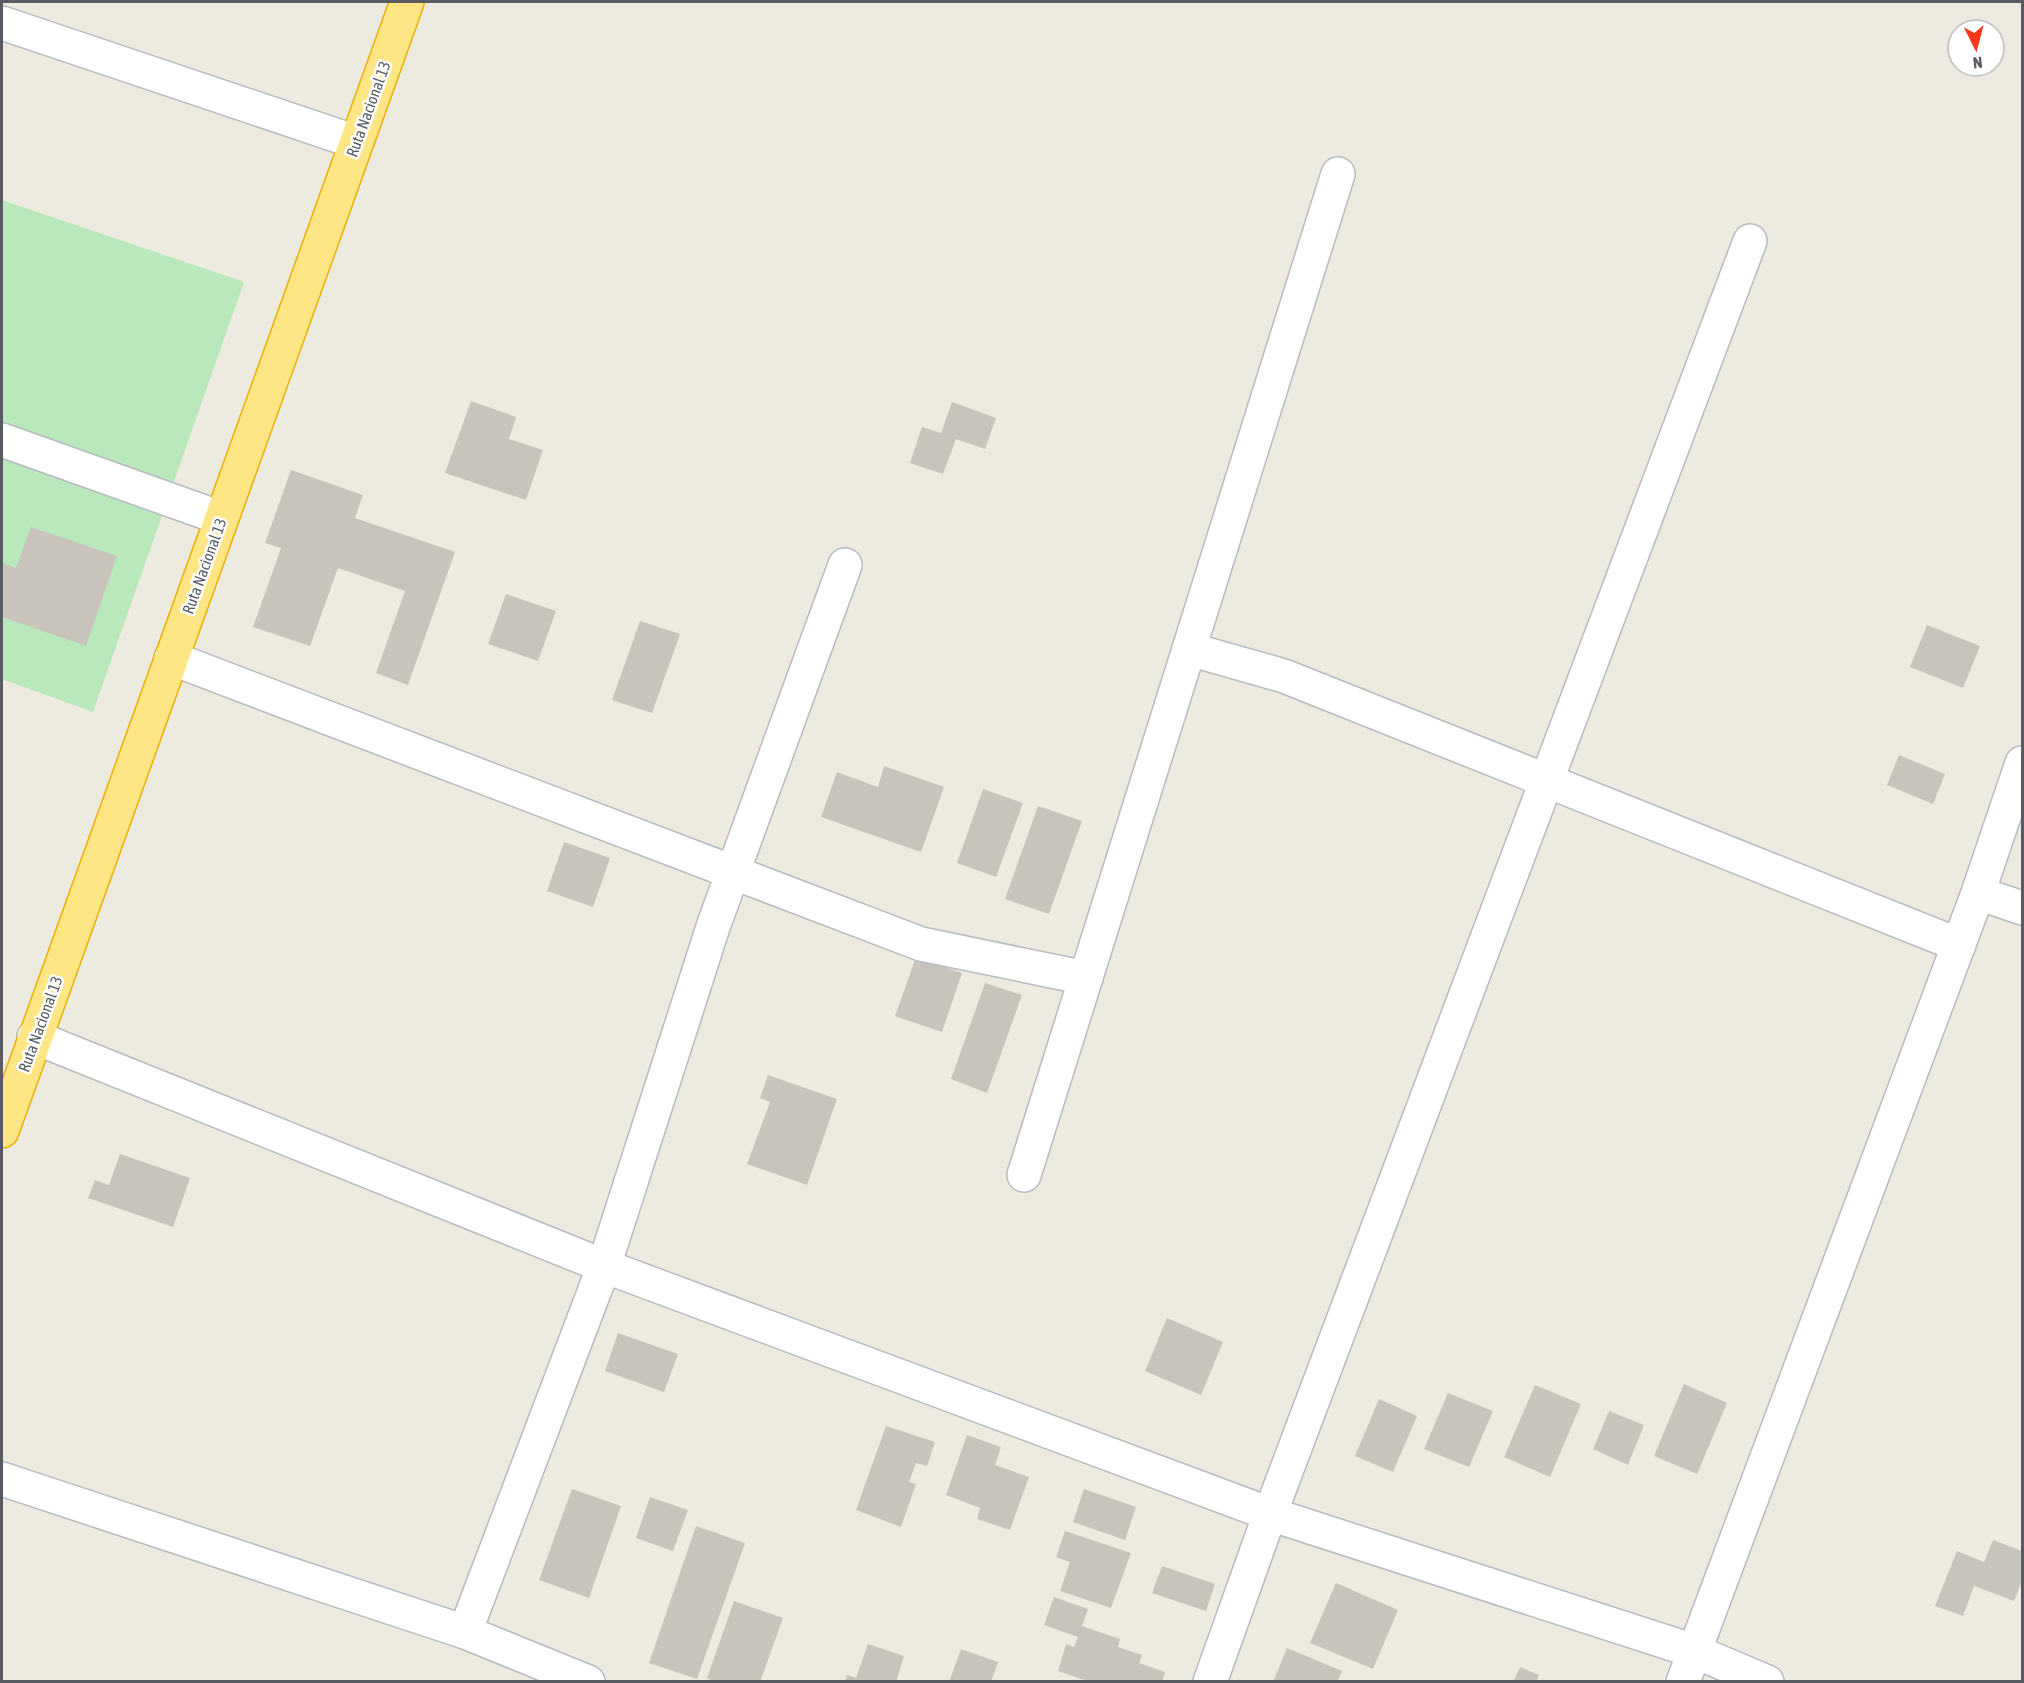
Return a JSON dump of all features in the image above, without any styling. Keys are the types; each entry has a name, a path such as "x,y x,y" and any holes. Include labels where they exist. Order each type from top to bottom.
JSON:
{"highway":[{"name":"Ruta Nacional 13","path":"2,1131 407,2"}],"street":[{"path":"2,22 356,142"},
{"path":"1024,1175 1338,174"},
{"path":"1210,1682 1270,1514 1750,241"},
{"path":"2,440 221,518"},
{"path":"465,1632 604,1266 711,935 845,565"},
{"path":"1189,649 1284,676 1959,945"},
{"path":"171,658 921,944 1086,978"},
{"path":"1683,1682 1959,945 2022,763"},
{"path":"1978,893 2022,908"},
{"path":"34,1037 604,1266 1270,1514 1694,1651 1767,1682"},
{"path":"2,1479 465,1632 588,1682"}],"green space":[{"path":"2,200 244,282 93,712 2,679"}],"building":[{"path":"471,401 516,417 509,439 543,450 526,500 445,473"},
{"path":"952,402 996,418 985,449 956,439 943,474 910,463 922,427 941,433"},
{"path":"291,470 363,495 355,518 455,552 408,685 376,673 405,591 338,568 310,646 253,627 281,548 265,543"},
{"path":"31,527 117,556 86,646 2,617 2,563 16,568"},
{"path":"506,594 556,611 538,661 488,644"},
{"path":"640,621 680,634 652,713 612,700"},
{"path":"1927,625 1980,646 1963,688 1910,667"},
{"path":"1899,755 1945,774 1933,804 1887,785"},
{"path":"884,766 944,787 921,852 821,817 837,772 878,787"},
{"path":"983,789 1023,803 996,877 957,863"},
{"path":"1038,806 1082,821 1049,914 1005,899"},
{"path":"564,842 610,858 593,907 547,891"},
{"path":"916,957 962,973 942,1032 895,1016"},
{"path":"985,983 1022,995 987,1093 951,1079"},
{"path":"768,1075 837,1099 807,1185 747,1164 770,1102 760,1098"},
{"path":"120,1154 190,1178 173,1227 88,1198 95,1180 109,1185"},
{"path":"1167,1318 1223,1342 1201,1395 1145,1371"},
{"path":"618,1333 678,1354 664,1392 605,1371"},
{"path":"1684,1384 1727,1403 1697,1474 1654,1456"},
{"path":"1535,1385 1581,1404 1550,1477 1504,1457"},
{"path":"1448,1393 1493,1411 1469,1467 1424,1449"},
{"path":"1379,1399 1417,1416 1393,1472 1355,1456"},
{"path":"1609,1411 1644,1425 1628,1465 1593,1449"},
{"path":"886,1426 935,1442 927,1466 916,1463 909,1482 916,1484 901,1527 856,1510"},
{"path":"967,1435 1001,1447 995,1465 1029,1477 1010,1530 977,1519 980,1508 946,1495"},
{"path":"572,1489 621,1506 589,1598 539,1580"},
{"path":"1084,1489 1136,1507 1125,1540 1073,1522"},
{"path":"650,1497 688,1510 673,1551 636,1538"},
{"path":"696,1526 745,1543 697,1679 649,1663"},
{"path":"1065,1531 1131,1553 1111,1608 1060,1591 1070,1562 1056,1557"},
{"path":"1993,1540 2022,1551 2022,1581 2014,1601 1974,1586 1963,1616 1935,1606 1957,1551 1984,1562"},
{"path":"1162,1566 1215,1584 1206,1611 1152,1593"},
{"path":"1336,1583 1398,1610 1373,1669 1310,1643"},
{"path":"1054,1597 1088,1609 1082,1626 1120,1639 1118,1647 1142,1655 1139,1663 1165,1672 1162,1682 1090,1682 1058,1671 1066,1644 1074,1647 1078,1637 1044,1625"},
{"path":"734,1601 783,1618 760,1682 715,1682 707,1678"},
{"path":"868,1644 904,1656 896,1682 845,1682 847,1675 856,1678"},
{"path":"1287,1648 1342,1671 1337,1682 1273,1682"},
{"path":"961,1649 998,1662 991,1682 949,1682"},
{"path":"1520,1667 1539,1675 1536,1682 1513,1682"}]}
